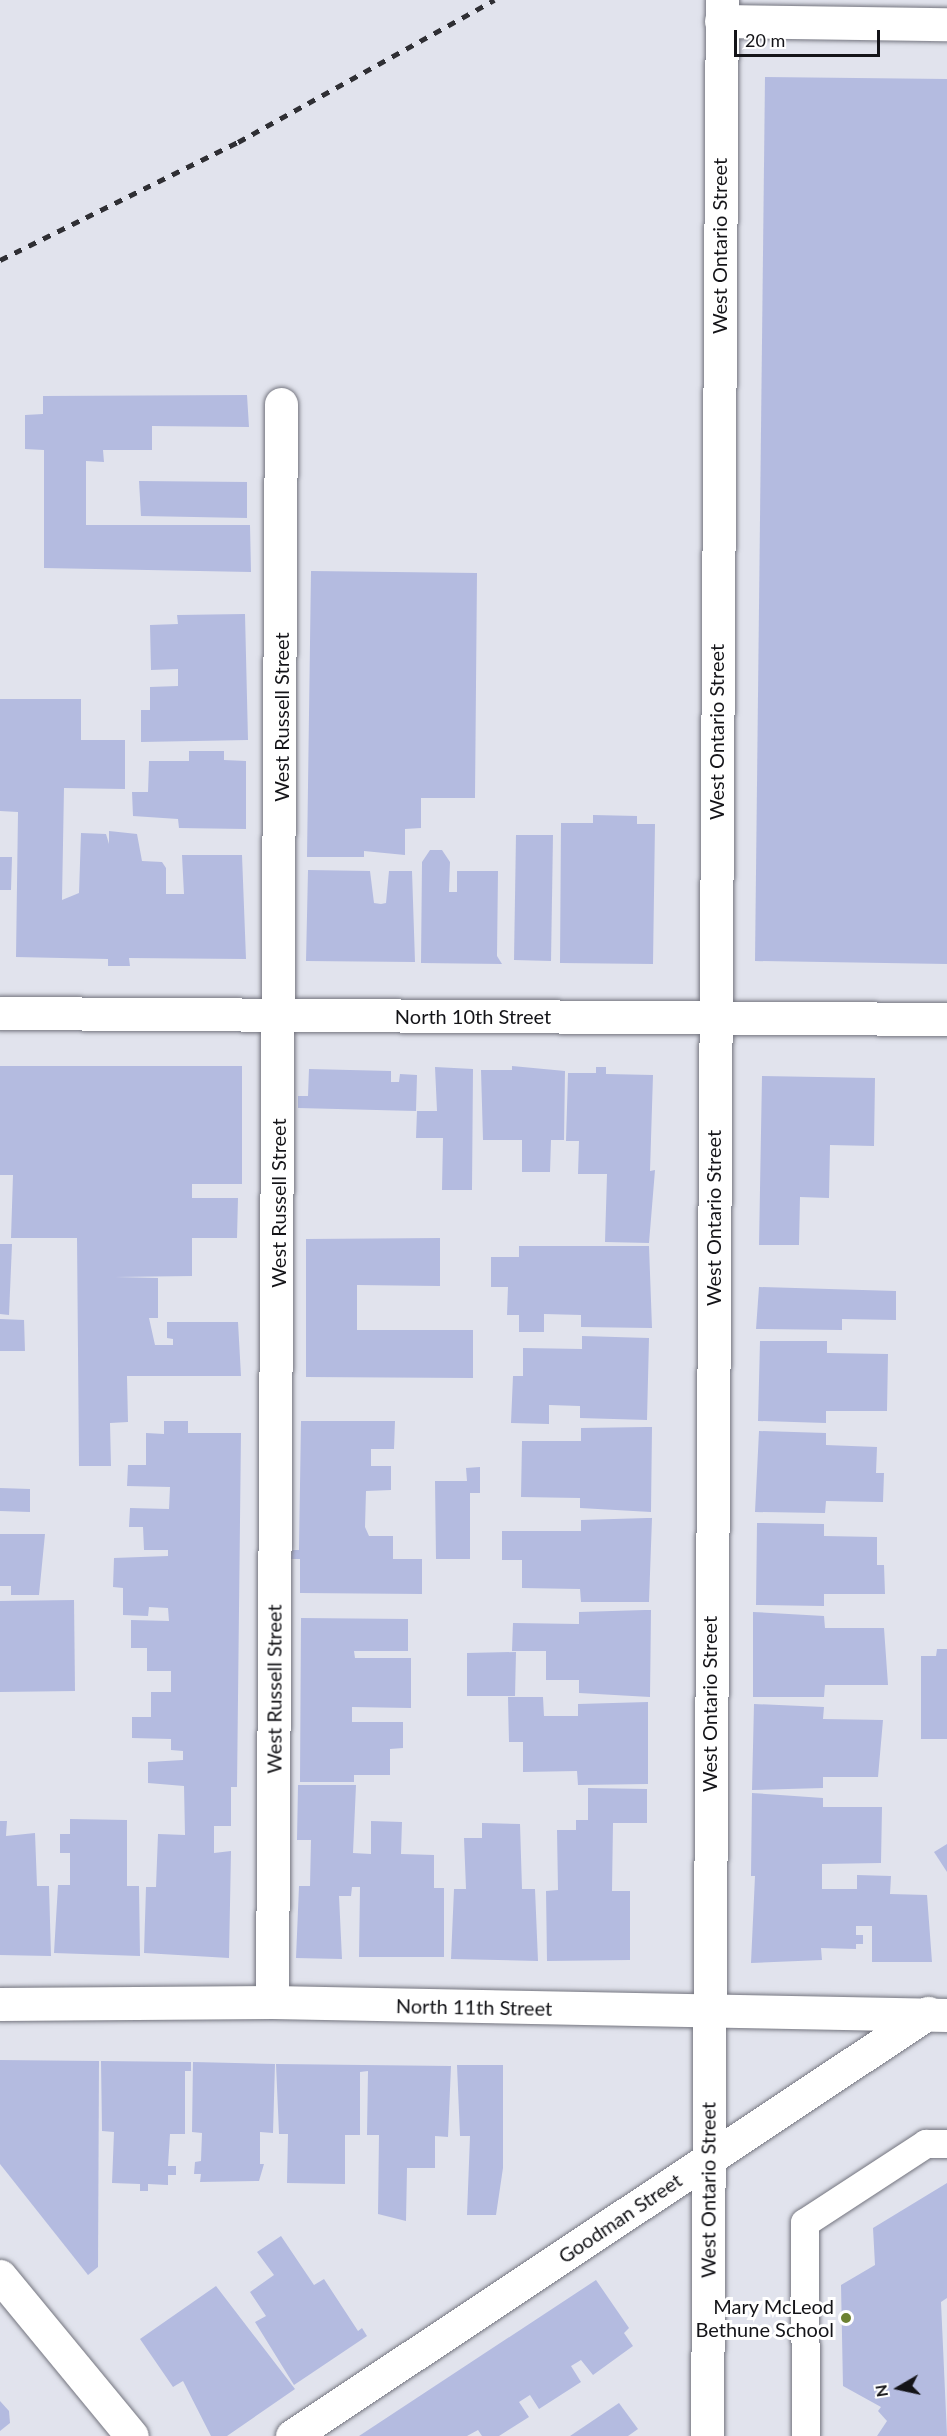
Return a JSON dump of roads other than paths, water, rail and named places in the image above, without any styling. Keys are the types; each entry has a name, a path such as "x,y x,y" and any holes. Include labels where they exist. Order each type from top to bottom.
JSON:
{"street":[{"path":"722,11 947,24"},
{"name":"West Ontario Street","path":"707,2436 710,2159 706,2013 722,11"},
{"name":"West Russell Street","path":"272,2002 280,1016 281,404"},
{"name":"North 10th Street","path":"0,1012 280,1016 947,1019"},
{"name":"North 11th Street","path":"0,2004 272,2002 706,2013 940,2010"},
{"name":"Goodman Street","path":"292,2436 710,2159 940,2010"},
{"path":"0,2276 132,2436"}],"lane":[{"path":"806,2436 805,2223 926,2144 947,2144"}],"railway":[{"path":"0,260 238,142 494,0"}],"place":[{"name":"Mary McLeod Bethune School","path":"846,2318"}]}
